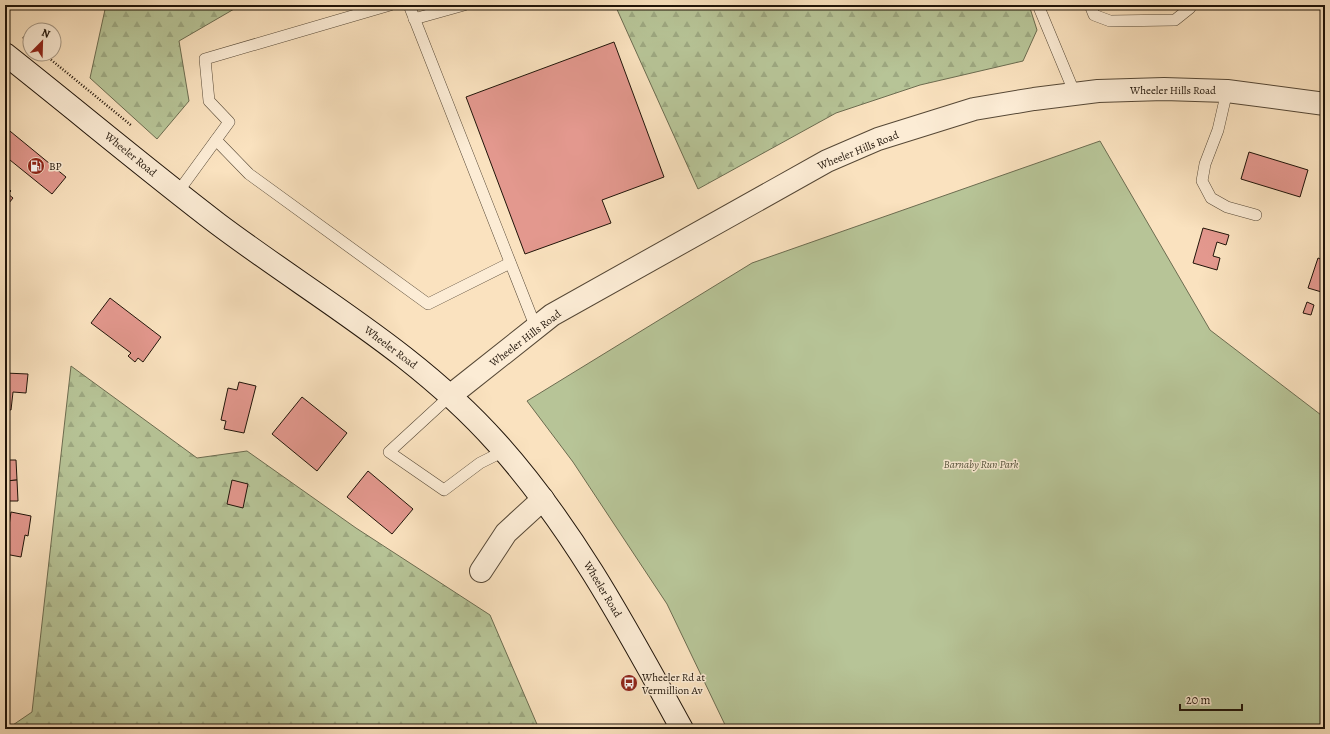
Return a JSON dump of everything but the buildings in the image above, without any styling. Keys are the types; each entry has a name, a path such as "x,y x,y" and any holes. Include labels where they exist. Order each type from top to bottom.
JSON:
{"street":[{"name":"Wheeler Road","path":"5,54 178,192 257,251 391,345 451,395 504,452 543,499 573,540 608,596 682,729"},
{"name":"Wheeler Hills Road","path":"451,395 552,316 626,272 827,161 878,139 974,109 1075,94 1164,89 1227,91 1325,104"},
{"path":"481,570 506,533 543,499"}],"lane":[{"path":"178,192 229,122 209,101 205,59 390,5"},
{"path":"409,5 536,328"},
{"path":"414,19 464,5"},
{"path":"1038,5 1075,94"},
{"path":"1090,5 1094,15 1110,21 1175,20 1190,8 1188,5"},
{"path":"1227,91 1218,130 1205,164 1202,181 1211,198 1227,207 1256,215"},
{"path":"216,140 249,174 428,304 510,263"},
{"path":"451,395 389,452 444,490 480,463 504,452"}],"path":[{"path":"54,62 135,129"}],"green space":[{"path":"106,5 241,5 179,41 189,101 157,139 90,78"},
{"path":"615,5 1029,5 1037,30 1023,61 920,85 836,113 698,189"},
{"name":"Barnaby Run Park","path":"1100,141 1210,330 1325,418 1325,729 727,729 667,604 573,462 527,401 752,263"},
{"path":"71,366 197,458 247,451 356,528 490,615 539,729 7,729 32,712"}],"place":[{"name":"BP","path":"36,166"},
{"name":"Wheeler Rd at Vermillion Av","path":"629,683"}]}
